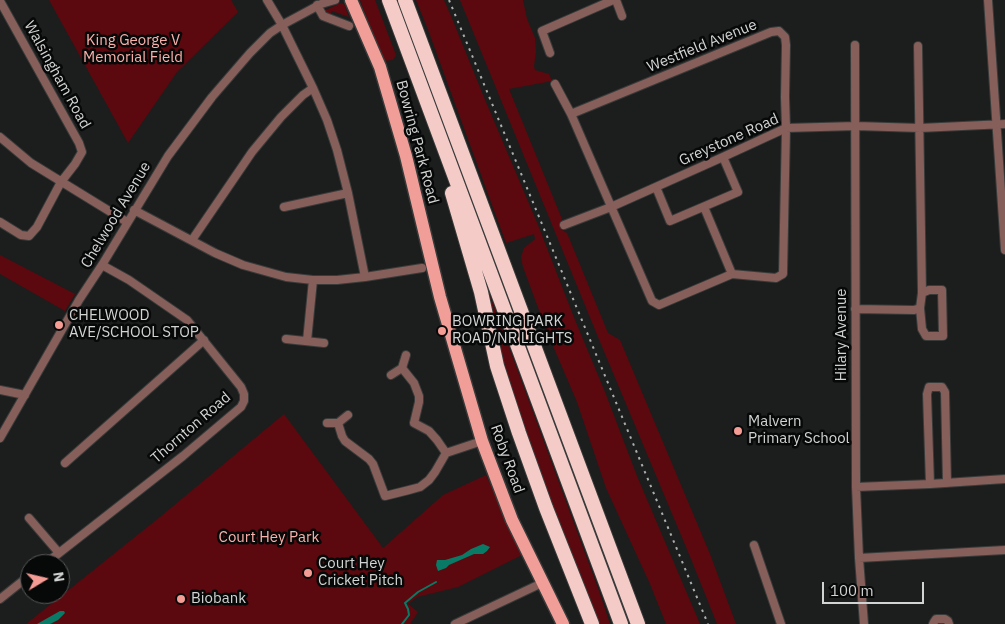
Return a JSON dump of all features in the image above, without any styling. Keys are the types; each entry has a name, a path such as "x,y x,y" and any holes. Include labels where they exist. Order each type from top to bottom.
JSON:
{"highway":[{"path":"389,0 621,624"},
{"path":"405,0 638,624"},
{"path":"415,71 481,292 497,366 512,414 546,508 592,624"},
{"path":"580,470 645,624"}],"main road":[{"name":"Bowring Park Road","path":"351,0 380,67 406,156 440,297"},
{"name":"Roby Road","path":"440,297 482,440 512,520 562,624"}],"street":[{"path":"267,0 282,25 327,120 348,193 365,277"},
{"name":"Chelwood Avenue","path":"0,438 79,300 134,210 168,156 212,97 270,33 320,3 335,0"},
{"path":"550,53 542,31 614,0 622,16"},
{"path":"988,0 1001,124 1005,250"},
{"name":"Walsingham Road","path":"0,2 79,143 82,152 61,182 37,227 29,236 21,235 0,222"},
{"path":"320,3 323,16 349,26"},
{"name":"Westfield Avenue","path":"571,114 771,32 778,31 785,37 786,45 786,128"},
{"name":"Hilary Avenue","path":"855,45 856,487 864,624"},
{"path":"918,46 922,293 920,308 922,329 926,336 942,336 942,290 929,290 922,293"},
{"path":"555,84 571,114 652,301 659,305 732,274 776,278 783,274 786,128"},
{"path":"192,240 252,152 281,118 313,88"},
{"name":"Greystone Road","path":"564,225 723,158 786,128 856,126 920,128 1001,124"},
{"path":"0,137 31,163 127,222"},
{"path":"656,187 670,221 704,207 738,192 723,158"},
{"path":"284,207 348,193"},
{"path":"704,207 732,274"},
{"path":"134,210 215,253 243,265 286,277 337,280 422,268"},
{"name":"Thornton Road","path":"59,553 183,456 241,407 244,401 241,387 187,320 129,280 102,265"},
{"path":"307,341 313,280"},
{"path":"856,309 914,310 920,308"},
{"path":"286,339 324,343"},
{"path":"65,463 204,340"},
{"path":"391,375 402,368 406,355"},
{"path":"402,368 414,383 419,396 414,423"},
{"path":"930,484 927,394 929,388 942,387 945,392 947,483"},
{"path":"0,390 25,395"},
{"path":"327,423 338,423 348,415"},
{"path":"405,421 414,423 429,431 446,454"},
{"path":"338,423 345,440 373,464 382,498 420,487 429,480 446,454 482,440"},
{"path":"856,487 1005,479"},
{"path":"29,518 59,553"},
{"path":"754,545 781,624"},
{"path":"859,558 1005,550"},
{"path":"0,599 20,583"},
{"path":"455,624 465,622 542,583"},
{"path":"933,624 936,619 944,619 949,624"}],"green space":[{"name":"King George V Memorial Field","path":"49,0 231,0 238,12 177,72 128,143"},
{"path":"360,0 375,0 396,55 393,60 384,61"},
{"path":"416,0 444,0 538,225 637,476 700,624 666,624 650,584 606,488 577,402 547,332 523,267 521,257 524,248 535,239 534,234 506,243"},
{"path":"460,0 523,0 527,19 535,38 535,70 549,74 552,81 509,89 562,219 561,228 567,233 608,333 620,340 710,554 736,624 717,624"},
{"path":"340,3 344,4 349,17 332,11 327,15 325,13 324,11"},
{"path":"0,255 75,294 65,311 0,274"},
{"path":"486,285 610,624 598,624 536,465 504,368"},
{"name":"Court Hey Park","path":"284,414 383,548 443,495 486,475 522,555 458,587 417,597 408,604 418,612 410,624 26,624 51,604 70,604 70,589"}],"shaded area":[{"path":"483,544 490,547 483,554 474,554 438,571 437,560 445,560 462,555"},
{"path":"60,611 65,613 58,620 50,624 37,624"}],"waterway":[{"path":"402,624 409,615 405,603 418,592 436,582"}],"railway":[{"path":"449,0 708,624"}],"place":[{"name":"CHELWOOD AVE/SCHOOL STOP","path":"59,325"},
{"name":"BOWRING PARK ROAD/NR LIGHTS","path":"442,331"},
{"name":"Malvern Primary School","path":"738,431"},
{"name":"Court Hey Cricket Pitch","path":"308,573"},
{"name":"Biobank","path":"181,599"}]}
